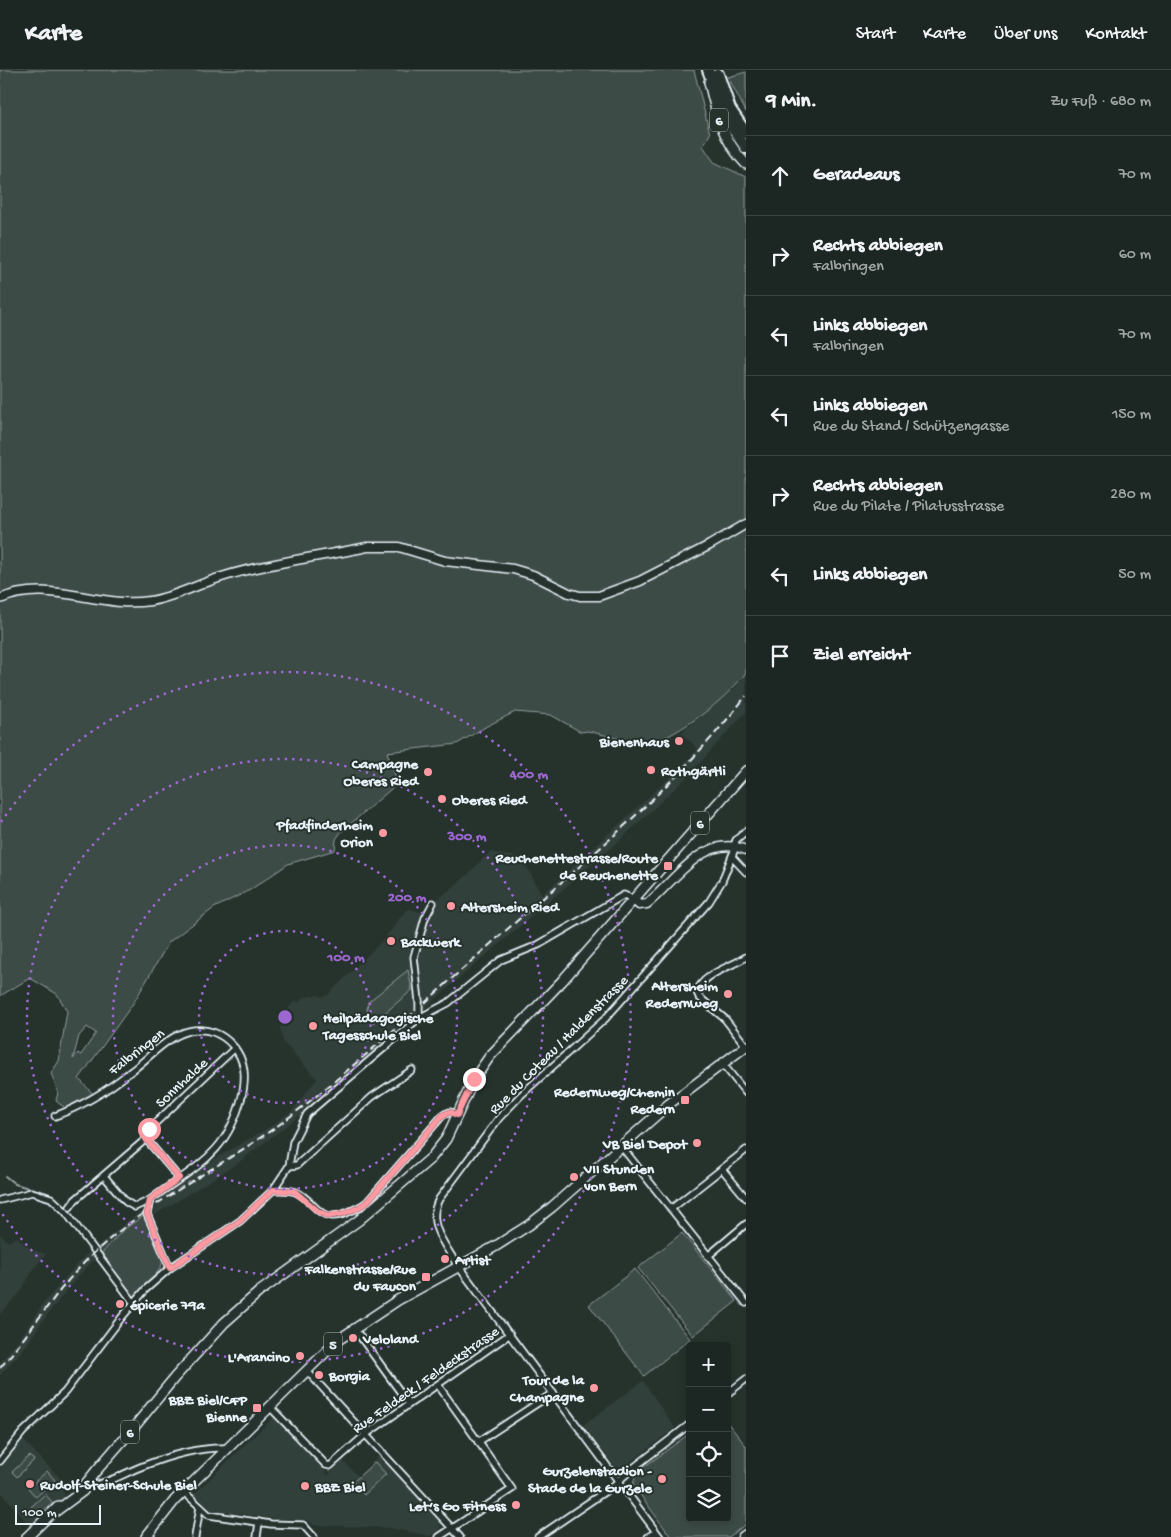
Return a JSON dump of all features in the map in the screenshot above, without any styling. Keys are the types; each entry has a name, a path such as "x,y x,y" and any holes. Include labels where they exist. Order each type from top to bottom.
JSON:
{"highway":[{"path":"712,71 722,109 742,136"},
{"path":"712,71 746,148"}],"main road":[{"name":"6","path":"712,71 746,124"},
{"name":"6","path":"712,71 723,132 730,146 746,164"},
{"name":"6","path":"27,1537 78,1489 84,1486 175,1377 224,1323 259,1292 360,1220 425,1164 441,1145 474,1079 486,1061 562,981 746,772"},
{"name":"5","path":"146,1537 183,1492 338,1340 354,1328 529,1225 669,1104 746,1046"}],"street":[{"path":"0,599 17,593 43,591 126,603 151,601 226,575 367,547 381,546 399,547 446,561 513,569 533,574 580,596 599,596 640,582 746,524"},
{"name":"Rue du Coteau / Haldenstrasse","path":"658,1534 459,1266 439,1234 434,1222 435,1208 439,1199 499,1118 521,1095 605,1019 709,902 722,881 732,857 736,840 746,831"},
{"path":"0,1461 23,1432 65,1392 134,1303 170,1268 240,1221 273,1190 289,1166 293,1142 307,1114 419,1018 448,1003 506,956 538,945 624,896 633,899 639,905 647,904 702,853 716,847 735,846 746,850"},
{"path":"732,857 746,872"},
{"path":"419,1018 414,957 425,918 432,903"},
{"path":"746,957 708,977 697,992 699,997 730,1025 746,1046"},
{"name":"Falbringen","path":"55,1116 83,1103 112,1086 181,1034 196,1030 210,1031 225,1038 235,1048"},
{"path":"135,1208 150,1200 214,1153 232,1127 242,1094 245,1075 240,1057 235,1048"},
{"name":"Sonnhalde","path":"70,1207 75,1200 146,1139 149,1129 235,1048"},
{"path":"722,1063 746,1093"},
{"path":"289,1166 297,1165 372,1097 412,1070"},
{"path":"273,1190 294,1191 319,1212 329,1216 350,1211 367,1202 443,1115 450,1112 457,1115"},
{"path":"146,1139 179,1178"},
{"path":"621,1146 745,1301"},
{"path":"671,1209 746,1150"},
{"path":"722,1169 746,1198"},
{"path":"104,1176 126,1202 147,1214"},
{"path":"0,1200 32,1192 51,1198 65,1212 134,1303"},
{"path":"150,1200 147,1214 170,1268"},
{"path":"708,1256 746,1224"},
{"path":"354,1328 408,1404"},
{"name":"Rue Feldeck / Feldeckstrasse","path":"269,1406 328,1466 332,1466 365,1435 510,1334"},
{"path":"306,1370 460,1537"},
{"path":"731,1391 746,1379"},
{"path":"438,1385 512,1489 439,1537"},
{"path":"478,1442 553,1393"},
{"path":"538,1537 618,1482 686,1427"},
{"path":"84,1486 97,1486 161,1460 213,1447 227,1448"},
{"path":"183,1492 209,1515 306,1527 314,1537"},
{"path":"195,1537 200,1507"},
{"path":"257,1537 259,1522"},
{"path":"648,1537 658,1534"},
{"path":"742,1537 746,1534"}],"shaded area":[{"path":"0,70 694,70 710,134 703,146 714,162 746,177 746,673 713,706 689,724 649,746 588,731 581,732 551,715 515,712 457,744 387,752 398,783 341,832 336,839 335,850 288,864 250,890 214,908 169,942 134,1002 79,1079 93,1094 65,1108 56,1101 58,1092 51,1073 59,1061 67,1011 57,994 30,978 0,996","holes":["87,1027 96,1033 81,1055 78,1053 73,1059 79,1036"]},
{"path":"746,72 746,112 728,77"},
{"path":"746,674 746,712 687,777 619,841 298,1117 235,1165 153,1216 157,1202 165,1193 218,1157 268,1128 291,1112 317,1079 283,1042 279,1022 294,1001 300,1002 301,999 310,996 319,995 321,997 328,995 385,938 406,910 411,909 426,914 433,903 462,880 490,852 522,858 542,895 676,772 698,749 681,733 734,689"},
{"path":"408,970 412,990 373,1023 367,1011 368,1002"},
{"path":"140,1212 143,1216 123,1230 78,1276 41,1323 26,1346 0,1375 0,1363 32,1322 42,1305 87,1254"},
{"path":"143,1216 161,1253 162,1260 156,1274 134,1297 100,1255 123,1230"},
{"path":"682,1233 737,1301 693,1336 638,1268"},
{"path":"0,1234 8,1242 17,1237 30,1249 46,1254 35,1267 19,1294 0,1314"},
{"path":"635,1269 690,1339 644,1376 589,1305"},
{"path":"643,1381 675,1428 625,1466 615,1467 583,1425"},
{"name":"BBZ Biel","path":"274,1417 328,1475 343,1461 358,1476 379,1456 441,1523 439,1530 430,1536 390,1528 313,1525 309,1520 278,1519 211,1510 193,1495"},
{"name":"Gurzelenstadion - Stade de la Gurzele","path":"731,1427 746,1446 746,1524 729,1537 671,1537 633,1485 636,1473 686,1436 686,1522 731,1522"},
{"name":"Rudolf-Steiner-Schule Biel","path":"21,1438 61,1479 61,1488 65,1497 31,1527 0,1491 0,1464"},
{"path":"29,1456 34,1460 17,1477 12,1472"},
{"path":"375,1462 386,1474 364,1495 353,1482"},
{"path":"47,1471 55,1480 36,1497 28,1488"},
{"path":"45,1494 53,1503 38,1515 31,1507"}],"waterway":[{"path":"5,1176 15,1184 32,1189"}],"railway":[{"path":"0,1368 56,1295 93,1254 116,1234 166,1197 245,1148 296,1112 349,1069 567,877 661,791 719,729 746,696"}],"place":[{"name":"Bienenhaus","path":"679,741"},
{"name":"Rothgärtli","path":"651,770"},
{"name":"Campagne Oberes Ried","path":"428,772"},
{"name":"Oberes Ried","path":"442,799"},
{"name":"Pfadfinderheim Orion","path":"383,833"},
{"name":"Reuchenettestrasse/Route de Reuchenette","path":"668,866"},
{"name":"Altersheim Ried","path":"451,906"},
{"name":"Backwerk","path":"391,941"},
{"name":"Altersheim Redernweg","path":"728,994"},
{"name":"Heilpädagogische Tagesschule Biel","path":"313,1026"},
{"name":"Redernweg/Chemin Redern","path":"685,1100"},
{"name":"VB Biel Depot","path":"697,1143"},
{"name":"VII Stunden von Bern","path":"574,1177"},
{"name":"Artist","path":"445,1259"},
{"name":"Falkenstrasse/Rue du Faucon","path":"426,1277"},
{"name":"épicerie 79a","path":"120,1304"},
{"name":"Veloland","path":"353,1338"},
{"name":"L'Arancino","path":"300,1356"},
{"name":"Borgia","path":"319,1375"},
{"name":"Tour de la Champagne","path":"594,1388"},
{"name":"BBZ Biel/CFP Bienne","path":"257,1408"},
{"name":"Gurzelenstadion - Stade de la Gurzele","path":"662,1479"},
{"name":"Rudolf-Steiner-Schule Biel","path":"30,1484"},
{"name":"BBZ Biel","path":"305,1486"},
{"name":"Let‘s Go Fitness","path":"516,1505"}],"route":[{"path":"149,1129 146,1139 179,1178 150,1200 147,1214 170,1268 207,1245 240,1221 273,1190 294,1191 300,1194 319,1212 329,1216 342,1214 363,1205 445,1113 452,1112 457,1115 474,1079"}]}
